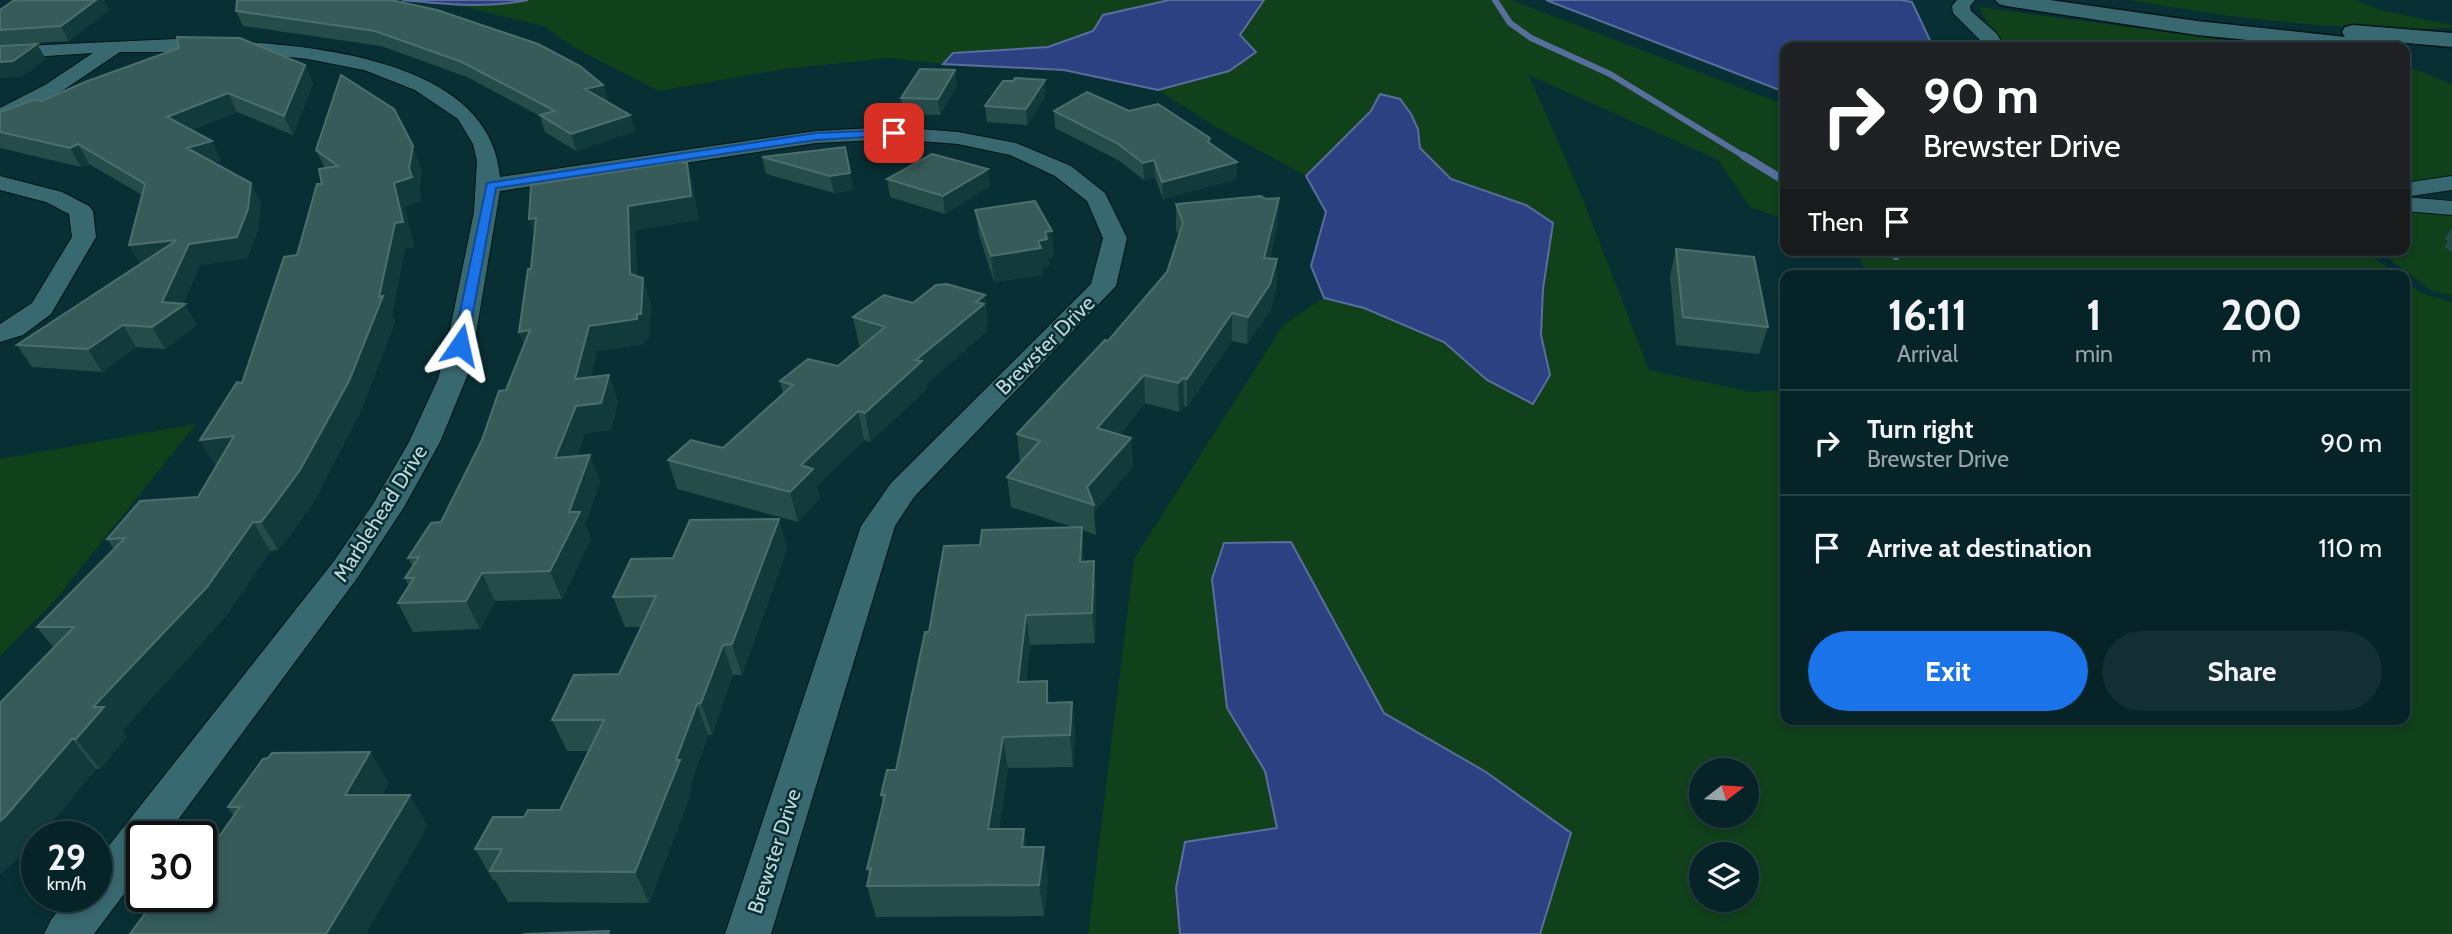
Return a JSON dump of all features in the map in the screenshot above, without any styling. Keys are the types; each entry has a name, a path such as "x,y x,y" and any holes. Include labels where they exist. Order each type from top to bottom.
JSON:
{"street":[{"path":"1966,0 1961,6 1962,13 1992,42"},
{"path":"2006,0 2342,42"},
{"path":"2083,0 2195,22 2452,40"},
{"path":"0,116 52,89 117,45"},
{"name":"Marblehead Drive","path":"0,53 117,45 201,45 271,49 338,59 390,72 436,93 467,117 486,148 491,185 455,371 421,452 347,569 112,875"},
{"path":"2410,50 2452,53"},
{"name":"Brewster Drive","path":"491,185 816,136 894,133 958,138 1016,150 1063,170 1097,198 1115,239 1103,286 902,490 878,526 748,934"},
{"path":"0,183 54,197 81,211 84,237 42,308 13,329 0,334"},
{"path":"2410,189 2452,183"},
{"path":"2410,204 2452,208"},
{"name":"Marblehead Drive","path":"67,934 84,912"}],"green space":[{"path":"402,0 1511,0 1780,103 1780,217 1750,207 1718,160 1529,75 1584,202 1649,370 1751,392 1780,390 1780,725 2410,725 2410,284 2421,293 2452,302 2452,934 1088,934 1134,559 1284,324 1324,298 1311,266 1326,212 1306,176 1218,128 1158,90 1064,70 943,64 889,58 784,69 659,91 577,49 543,26 465,7"},
{"path":"2130,0 2356,0 2380,10 2452,25 2452,28 2371,28 2290,23"},
{"path":"1978,7 2241,42 2003,42"},
{"path":"2410,67 2452,84 2452,176 2410,182"},
{"path":"2410,210 2452,214 2452,296 2431,290 2410,274 2410,270 2404,270 2385,256 2410,256"},
{"path":"1858,256 2372,256 2390,270 1865,270"},
{"path":"196,424 56,599 0,656 0,459"}],"water":[{"path":"402,0 528,0 481,5"},
{"path":"1169,0 1264,0 1240,35 1256,52 1229,71 1158,90 1064,70 943,64 953,53 1048,47 1093,31 1103,15"},
{"path":"1546,0 1912,2 1931,42 1780,42 1780,90"},
{"path":"1380,94 1400,99 1418,129 1420,148 1451,179 1526,205 1553,223 1543,289 1541,335 1550,375 1533,404 1487,380 1444,342 1364,308 1324,298 1311,266 1326,212 1306,176 1371,111"},
{"path":"1291,542 1384,713 1486,772 1571,833 1540,934 1180,934 1176,888 1185,842 1277,828 1265,771 1227,708 1212,579 1224,543"}],"building":[{"path":"96,0 61,26 0,30 0,10 13,1"},
{"path":"237,0 391,0 437,10 538,44 580,66 603,85 585,89 630,115 571,134 540,115 555,111 462,62 375,31 236,11"},
{"path":"177,37 240,38 305,65 284,116 228,93 167,117 212,141 187,148 251,183 248,209 237,237 189,244 162,302 185,304 152,327 123,325 88,349 17,345 177,240 129,245 145,184 78,144 70,148 0,132 0,112 33,100 42,101 85,82 179,48"},
{"path":"37,44 13,61 0,62 0,46"},
{"path":"920,69 955,70 938,99 901,98"},
{"path":"341,75 394,109 413,146 409,168 412,177 394,183 403,222 395,223 379,297 383,296 349,381 300,470 269,512 261,522 253,522 207,587 93,707 104,707 0,821 0,703 74,627 37,627 125,538 107,539 140,501 198,497 234,436 200,440 237,382 242,383 284,257 297,255 317,184 322,184 319,169 338,166 316,150"},
{"path":"1015,78 1045,80 1026,109 985,106 1003,81 1013,81"},
{"path":"1087,92 1129,111 1158,104 1210,138 1208,142 1237,162 1162,182 1154,160 1143,163 1117,143 1054,111"},
{"path":"845,147 850,173 830,176 762,157"},
{"path":"932,154 988,169 943,196 887,179"},
{"path":"683,161 687,163 691,196 628,206 630,274 643,278 641,314 637,314 637,319 589,326 575,379 609,375 601,403 576,406 555,458 590,455 569,512 580,512 550,571 482,573 466,601 398,603 414,578 405,578 419,557 408,558 431,523 441,522 482,440 499,391 506,390 530,330 519,332 528,269 531,269 536,218 529,219 531,185"},
{"path":"1261,196 1266,199 1279,198 1264,258 1277,259 1270,284 1248,317 1232,313 1187,379 1183,378 1178,383 1144,375 1097,428 1131,438 1087,487 1094,505 1007,477 1040,441 1017,434 1105,340 1108,341 1167,272 1183,223 1176,204"},
{"path":"1035,201 1052,231 1045,232 1047,239 1038,241 1041,248 991,256 975,210"},
{"path":"1676,249 1754,257 1768,327 1683,317"},
{"path":"947,284 985,295 976,302 984,304 916,360 922,361 865,413 858,411 801,465 813,469 790,492 668,460 691,440 723,448 793,385 780,381 808,359 838,366 885,327 853,317 884,295 913,303 936,285"},
{"path":"779,519 732,644 723,645 701,703 697,704 676,760 680,760 635,872 490,871 502,849 475,849 493,817 524,817 528,810 560,810 604,720 552,720 574,675 619,674 656,596 613,597 631,559 673,558 690,520"},
{"path":"1082,527 1080,562 1094,561 1092,613 1026,615 1018,682 1047,681 1047,703 1072,702 1070,735 1003,737 988,829 1024,829 1022,847 1044,847 1039,885 867,886 871,868 867,869 885,795 881,795 887,770 896,770 925,632 929,632 944,546 980,545 982,530"},
{"path":"370,752 345,795 410,795 326,934 130,934 146,912 217,912 217,839 240,807 228,807 263,759 272,753"},
{"path":"609,931 608,934 523,934"}],"waterway":[{"path":"1495,0 1510,23 1531,38 1610,74 1747,158"},
{"path":"1744,156 1780,178"}],"route":[{"path":"460,345 491,185 816,136 894,133"}]}
